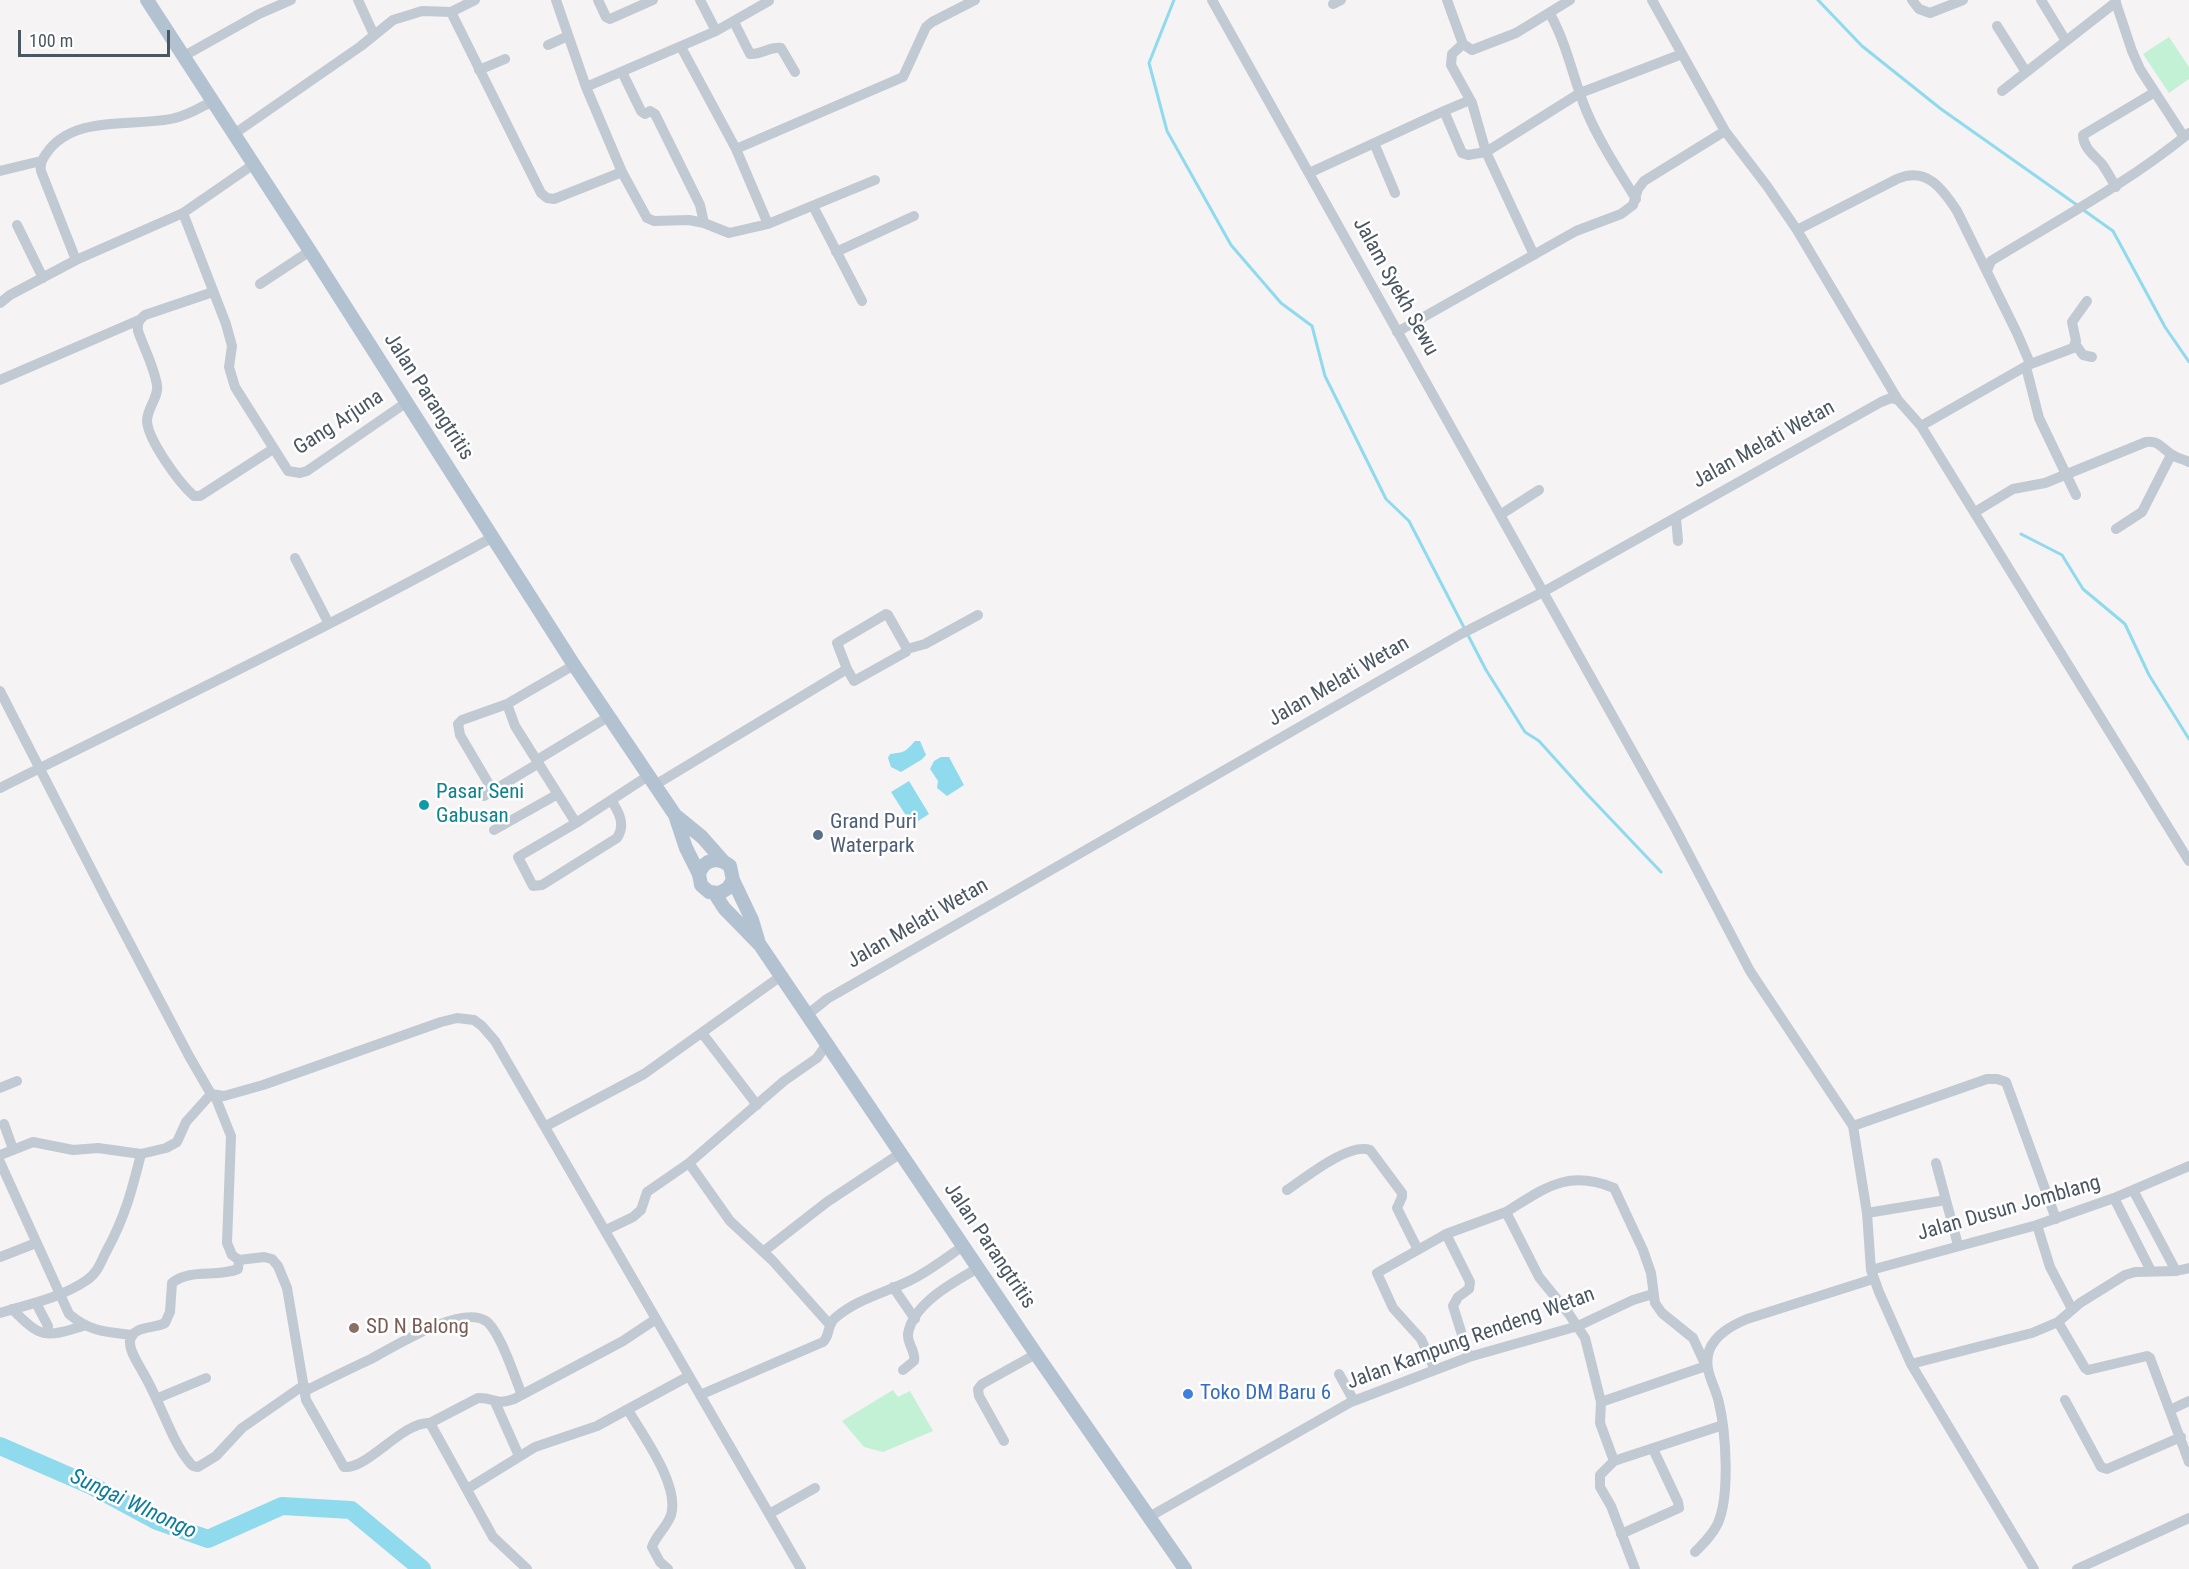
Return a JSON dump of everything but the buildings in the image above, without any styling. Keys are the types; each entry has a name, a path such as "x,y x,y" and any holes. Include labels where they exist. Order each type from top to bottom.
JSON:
{"main road":[{"name":"Jalan Parangtritis","path":"147,0 608,717 675,815 702,837 724,861"},
{"name":"Jalan Parangtritis","path":"675,815 686,848 699,874"},
{"path":"708,861 724,861 732,870 733,880 728,888 715,894 705,889 699,880 699,874 708,861"},
{"name":"Jalan Parangtritis","path":"733,880 752,920 760,945"},
{"name":"Jalan Parangtritis","path":"715,894 724,908 760,945 1036,1354 1185,1569"}],"street":[{"path":"184,56 259,14 291,0"},
{"path":"358,0 374,35"},
{"path":"234,134 393,20 422,11 451,12 475,0"},
{"path":"598,0 606,17 610,19 653,0"},
{"path":"700,0 716,31"},
{"path":"736,149 903,77 926,27 975,0"},
{"name":"Jalam Syekh Sewu","path":"1212,0 1673,824 1750,971 1853,1126"},
{"path":"1447,0 1463,44 1476,50 1516,33 1570,0"},
{"path":"1652,0 1725,131 1797,230 1898,400 1921,426 2189,861"},
{"path":"1912,0 1919,9 1930,13 1963,0"},
{"path":"2042,0 2066,41"},
{"path":"560,1 568,36 586,87 621,172 647,218 654,221 689,220 704,223 729,234 768,224 875,180"},
{"path":"586,87 716,31 769,1"},
{"path":"1987,271 1991,261 2116,186 2163,155 2186,135 2155,92 2135,58 2116,1 2002,91"},
{"path":"451,12 541,193 554,200 621,172"},
{"path":"1550,14 1564,41 1580,93 1599,138 1636,199"},
{"path":"734,22 750,54 759,54 774,47 781,48 795,72"},
{"path":"1996,26 2025,72"},
{"path":"548,45 568,36"},
{"path":"1463,44 1452,54 1450,61 1470,100 1486,152 1534,255"},
{"path":"681,47 736,149 768,224"},
{"path":"1444,111 1462,153 1468,155 1486,152 1580,93 1682,54"},
{"path":"479,70 505,59"},
{"path":"622,72 641,111 645,114 650,111 655,114 700,205 704,223"},
{"path":"2116,186 2101,163 2094,158 2083,140 2083,135 2155,92"},
{"path":"1309,173 1470,100"},
{"path":"76,260 41,171 41,161 56,141 67,135 102,124 176,118 213,101"},
{"path":"1398,332 1584,227 1621,214 1630,208 1636,199 1638,189 1644,182 1725,131"},
{"path":"1374,143 1395,193"},
{"path":"0,171 41,161"},
{"path":"0,303 10,295 76,260 183,213 254,165"},
{"path":"1797,230 1910,174 1924,176 1931,181 1951,202 2017,333 2029,361 2027,366 2036,409 2064,474 2076,495"},
{"path":"813,206 862,301"},
{"name":"Gang Arjuna","path":"183,213 226,324 232,346 230,367 235,387 288,471 300,473 315,465 407,402"},
{"path":"836,252 914,216"},
{"path":"17,225 43,278"},
{"path":"260,284 310,251"},
{"path":"0,380 139,320 145,315 213,292"},
{"path":"2087,301 2072,322 2076,345 2083,355 2092,357"},
{"path":"139,320 138,332 158,388 148,413 149,427 157,447 174,473 194,496 200,496 273,449"},
{"path":"1921,426 2027,366 2069,350 2076,345"},
{"name":"Jalan Melati Wetan","path":"807,1015 837,993 1461,633 1543,592 1881,402 1891,398 1898,400"},
{"path":"1975,512 2013,489 2031,487 2146,442 2158,443 2171,455 2189,462"},
{"path":"2116,529 2142,512 2171,455"},
{"path":"1500,515 1539,490"},
{"path":"1676,518 1678,541"},
{"path":"0,788 330,624 493,537"},
{"path":"296,558 330,624"},
{"path":"906,649 890,617 886,614 837,643 854,681 906,652 906,649 925,644 978,615"},
{"path":"574,665 507,704 462,720 458,724 460,735 488,793 608,717"},
{"path":"611,800 621,818 621,832 617,838 542,885 534,887 518,857 611,800 651,781 847,669"},
{"path":"0,691 189,1056 213,1095 231,1136 227,1243 232,1255 239,1260 264,1257 272,1259 278,1266 287,1288 306,1400 344,1467 347,1468 367,1458 407,1431 430,1423 478,1398 506,1402 522,1395 623,1341 656,1319"},
{"path":"507,704 515,726 576,823"},
{"path":"494,830 558,794"},
{"path":"546,1126 644,1074 781,976"},
{"path":"213,1095 224,1096 263,1085 441,1022 468,1018 482,1026 495,1041 546,1126 801,1569"},
{"path":"702,1033 757,1106"},
{"path":"606,1230 633,1217 641,1210 647,1192 689,1163 784,1081 818,1058 827,1044"},
{"path":"2034,1569 1911,1364 1872,1274 1867,1213 1853,1126 1987,1078 2002,1080 2006,1082 2056,1219"},
{"path":"0,1088 17,1081"},
{"path":"0,1155 33,1142 73,1150 98,1148 141,1154 172,1147 177,1142 186,1122 213,1095"},
{"path":"4,1124 13,1149"},
{"path":"1287,1190 1343,1154 1358,1149 1370,1150 1402,1194 1397,1208 1417,1248"},
{"path":"764,1251 827,1203 901,1153"},
{"path":"0,1313 59,1295 96,1273 120,1225 141,1154"},
{"path":"0,1162 69,1314 83,1326 106,1332 133,1335"},
{"path":"689,1163 730,1221 764,1251 830,1325"},
{"path":"1936,1163 1958,1245"},
{"name":"Jalan Dusun Jomblang","path":"1706,1366 1710,1348 1718,1337 1733,1325 1747,1319 1958,1245 2056,1219 2114,1198 2189,1166"},
{"path":"1435,1370 1421,1339 1393,1308 1377,1273 1417,1248 1446,1234 1506,1212 1549,1185 1585,1179 1614,1188 1643,1250 1651,1273 1655,1303 1662,1313 1696,1342 1719,1401 1723,1425 1724,1492 1721,1513 1712,1534 1695,1552"},
{"path":"2133,1190 2176,1271"},
{"path":"2114,1198 2151,1271"},
{"path":"1867,1213 1946,1200"},
{"path":"1506,1212 1539,1277 1578,1326 1588,1348 1601,1402 1600,1423 1614,1461"},
{"path":"2037,1225 2050,1267 2072,1309"},
{"path":"1446,1234 1470,1282 1469,1288 1458,1297 1453,1306 1469,1357"},
{"path":"0,1257 36,1243"},
{"path":"700,1395 823,1342 827,1338 830,1325 838,1316 865,1299 922,1275 963,1246"},
{"path":"239,1260 238,1269 230,1272 186,1275 178,1278 172,1283 170,1312 165,1323 155,1328 139,1329 130,1342 191,1465 198,1467 216,1456 242,1428 304,1388 424,1331 461,1318 478,1318 485,1321 496,1334 522,1395"},
{"path":"903,1370 914,1361 908,1335 923,1307 936,1294 978,1268"},
{"path":"1911,1364 2032,1333 2058,1322 2072,1309 2125,1275 2189,1268"},
{"path":"892,1287 915,1319"},
{"name":"Jalan Kampung Rendeng Wetan","path":"1149,1517 1354,1401 1469,1357 1578,1326 1633,1300 1653,1294"},
{"path":"36,1303 48,1326"},
{"path":"12,1310 30,1327 45,1335 58,1334 83,1326"},
{"path":"2058,1322 2088,1370 2147,1356 2152,1362 2189,1462"},
{"path":"1004,1441 979,1396 978,1389 982,1384 1036,1354"},
{"path":"1601,1402 1706,1366"},
{"path":"1339,1374 1354,1401"},
{"path":"467,1488 535,1447 597,1426 689,1376"},
{"path":"158,1398 206,1378"},
{"path":"2064,1400 2101,1467 2107,1469 2181,1437"},
{"path":"2170,1410 2189,1401"},
{"path":"495,1402 519,1456"},
{"path":"628,1410 662,1469 672,1499 670,1519 652,1547 664,1566 649,1569"},
{"path":"430,1423 494,1537 527,1569"},
{"path":"1635,1569 1599,1482 1600,1475 1614,1461 1723,1425"},
{"path":"1621,1534 1678,1508 1676,1497 1653,1449"},
{"path":"769,1514 815,1488"},
{"path":"2077,1569 2189,1518"}],"green space":[{"path":"2169,37 2189,67 2189,79 2169,93 2143,54"},
{"path":"893,1390 898,1397 910,1391 933,1431 883,1452 864,1447 842,1421"}],"water":[{"path":"915,741 920,741 926,755 901,772 891,767 888,758 890,754 904,751"},
{"path":"941,757 949,757 964,785 947,796 937,788 938,781 930,769 934,761"},
{"path":"909,781 929,814 912,825 891,792"}],"waterway":[{"path":"1174,0 1149,63 1167,131 1231,245 1281,303 1312,326 1325,376 1386,499 1409,521 1486,670 1525,732 1539,741 1661,872"},
{"path":"1818,0 1862,46 1941,109 2077,205"},
{"path":"2082,209 2113,231 2165,327 2189,362"},
{"path":"2021,534 2062,555 2083,589 2125,624 2149,675 2189,739"},
{"name":"Sungai WInongo","path":"0,1446 92,1486 157,1521 208,1539 282,1506 351,1510 422,1569"}],"place":[{"name":"Pasar Seni Gabusan","path":"424,805"},
{"name":"Grand Puri Waterpark","path":"818,835"},
{"name":"SD N Balong","path":"354,1328"},
{"name":"Toko DM Baru 6","path":"1188,1394"}]}
